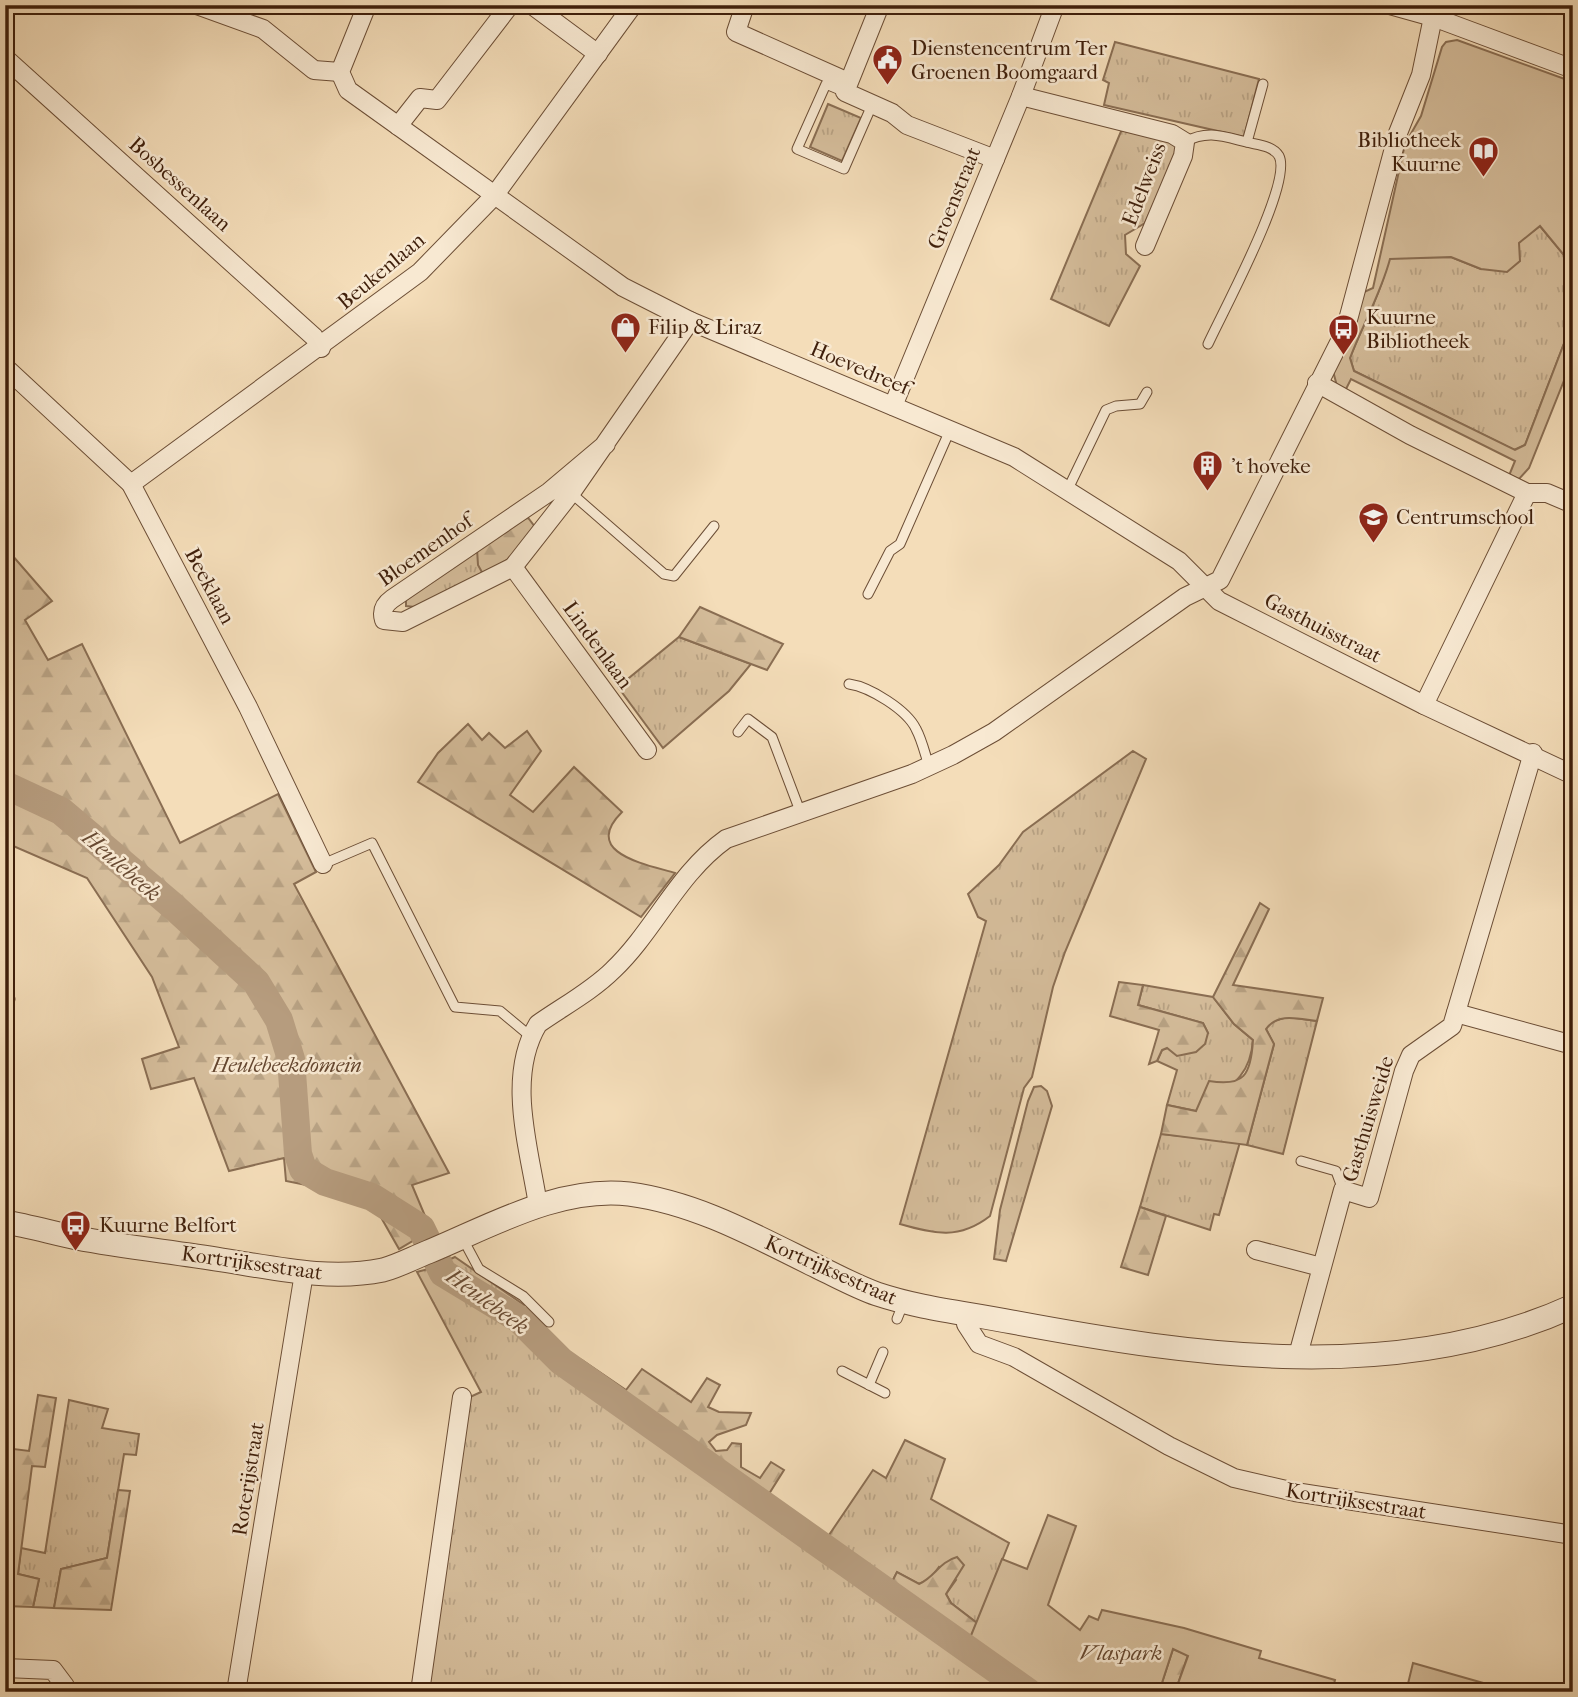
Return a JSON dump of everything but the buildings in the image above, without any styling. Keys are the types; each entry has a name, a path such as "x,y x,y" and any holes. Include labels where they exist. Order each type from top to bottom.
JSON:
{"street":[{"path":"197,5 263,29 314,70 341,72 368,5"},
{"path":"398,126 420,98 438,100 510,5"},
{"path":"532,5 598,54"},
{"name":"Beukenlaan","path":"131,484 321,348 421,272 495,196 633,5"},
{"path":"745,5 736,32 776,49 846,87 907,125 995,159"},
{"path":"846,87 880,5"},
{"name":"Groenstraat","path":"892,406 1021,96 1055,5"},
{"path":"1390,5 1422,11 1573,69"},
{"path":"538,1205 522,1088 522,1066 530,1036 538,1024 613,970 693,867 709,851 726,839 929,766 994,732 1185,597 1220,580 1345,331 1398,133 1421,75 1422,11"},
{"name":"Bosbessenlaan","path":"5,58 314,337 321,348"},
{"name":"Hoevedreef","path":"341,72 348,90 623,287 690,321 1014,457 1179,561 1205,587"},
{"name":"Edelweiss","path":"1021,96 1172,134 1185,142 1183,156 1145,246"},
{"name":"Bloemenhof","path":"606,444 549,492 392,599 386,604 382,614 384,620 402,622 513,567 571,493 606,444 690,321"},
{"name":"Beeklaan","path":"5,367 131,484 248,707 323,864"},
{"path":"1317,383 1410,435 1528,493 1547,493 1573,504"},
{"path":"1424,705 1528,493"},
{"name":"Lindenlaan","path":"513,567 646,750"},
{"name":"Gasthuisstraat","path":"1205,587 1219,601 1240,612 1424,705 1533,753 1573,775"},
{"name":"Gasthuisweide","path":"1298,1355 1343,1190 1369,1198 1404,1071 1411,1055 1452,1026 1533,753"},
{"path":"1456,1013 1573,1045"},
{"name":"Kortrijksestraat","path":"5,1222 78,1238 304,1273 353,1274 387,1269 538,1205 590,1195 625,1194 667,1202 716,1217 872,1292 900,1311 999,1319 1181,1349 1352,1356 1438,1346 1504,1331 1573,1306"},
{"path":"1256,1250 1321,1267"},
{"name":"Roterijstraat","path":"236,1692 304,1273"},
{"name":"Kortrijksestraat","path":"968,1315 966,1324 979,1344 1003,1352 1169,1446 1234,1478 1295,1492 1573,1535"},
{"path":"999,1319 996,1336 1003,1352"},
{"path":"420,1692 462,1397"},
{"path":"5,1668 53,1670 65,1686 64,1692"}],"lane":[{"path":"846,87 826,84 797,149 844,169 872,104"},
{"path":"1247,142 1263,84"},
{"path":"1185,142 1206,132 1272,148 1280,158 1282,169 1270,213 1208,344"},
{"path":"1067,491 1106,410 1116,405 1140,404 1147,392"},
{"path":"868,594 890,551 900,544 950,430"},
{"path":"571,493 664,574 674,576 714,526"},
{"path":"849,684 868,687 916,727 929,766"},
{"path":"738,732 748,719 772,737 800,811"},
{"path":"323,864 372,843 455,1007 500,1012 530,1036"},
{"path":"5,1019 10,999"},
{"path":"1301,1161 1336,1171 1343,1190"},
{"path":"453,1241 479,1269 523,1296 549,1322"},
{"path":"870,1385 883,1352"},
{"path":"842,1371 885,1393"}],"green space":[{"path":"1457,40 1573,82 1573,266 1540,226 1519,243 1520,261 1507,272 1481,269 1451,257 1390,259 1350,358 1354,371 1515,450 1525,445 1573,320 1573,358 1529,468 1519,479 1508,478 1515,461 1351,379 1344,393 1337,386 1333,371 1364,292 1373,288 1405,144 1421,116 1442,47 1446,42"},
{"path":"1115,42 1259,79 1244,137 1104,105 1109,83 1103,80"},
{"path":"828,104 861,118 842,161 810,147"},
{"path":"1122,129 1171,142 1176,147 1176,155 1145,223 1125,235 1126,254 1140,266 1109,326 1051,299"},
{"path":"1540,226 1573,266 1573,320 1525,445 1514,450 1354,371 1350,358 1377,296 1389,258 1451,257 1481,269"},
{"path":"526,515 538,531 512,557 483,574 478,565 477,549"},
{"name":"Heulebeekdomein","path":"5,547 52,601 25,620 48,660 82,644 180,843 278,794 316,872 294,884 449,1173 412,1185 431,1230 399,1249 370,1198 286,1181 284,1158 229,1171 194,1078 151,1089 142,1059 179,1047 152,977 87,878 11,845 5,853"},
{"path":"477,549 483,574 415,607 406,606 406,600"},
{"path":"700,607 783,644 767,670 679,637"},
{"path":"679,637 751,664 729,691 663,748 618,687"},
{"path":"468,724 482,740 489,733 505,748 527,731 541,751 510,795 533,812 574,767 622,812 611,826 609,838 613,847 634,861 675,873 641,917 418,782 438,753"},
{"path":"1133,751 1146,759 1065,952 1053,987 1032,1077 1024,1088 990,1216 968,1229 946,1233 900,1224 986,921 978,917 968,894 999,865 1023,832"},
{"path":"1260,903 1269,909 1233,985 1323,998 1317,1021 1283,1018 1276,1020 1266,1029 1274,1044 1247,1145 1161,1134 1167,1105 1196,1111 1209,1081 1238,1080 1247,1070 1253,1040 1234,1024 1213,997"},
{"path":"1119,982 1143,985 1138,1005 1203,1023 1208,1033 1205,1044 1196,1052 1177,1056 1167,1048 1162,1050 1157,1061 1149,1064 1159,1030 1110,1016"},
{"path":"1143,985 1213,997 1234,1024 1253,1040 1251,1054 1242,1074 1196,1111 1167,1105 1177,1070 1157,1061 1162,1050 1208,1033 1203,1023 1138,1005"},
{"path":"1287,1017 1317,1021 1283,1154 1247,1145 1274,1044 1266,1029 1271,1022"},
{"path":"1041,1086 1047,1091 1052,1106 1006,1261 994,1259 1000,1210 1028,1101 1034,1087"},
{"path":"1161,1134 1240,1142 1219,1215 1214,1214 1210,1230 1140,1207"},
{"path":"1140,1207 1166,1216 1148,1275 1121,1267"},
{"path":"455,1257 524,1305 517,1313 446,1261"},
{"path":"428,1269 444,1282 512,1320 557,1370 1013,1692 428,1692 470,1397 481,1392 417,1272"},
{"path":"582,1360 626,1390 642,1369 691,1402 707,1378 720,1385 708,1407 719,1412 751,1413 746,1425 717,1435 709,1442 716,1451 727,1450 732,1443 741,1444 741,1467 760,1478 771,1462 784,1470 767,1497 578,1367"},
{"path":"38,1395 56,1398 45,1467 32,1466 18,1574 39,1579 33,1607 5,1606 5,1481 9,1481 14,1449 29,1451"},
{"path":"69,1400 108,1409 102,1428 139,1434 136,1455 124,1454 107,1558 61,1569 54,1608 33,1607 39,1579 18,1574 21,1548 45,1553"},
{"path":"905,1440 945,1459 931,1499 1009,1543 977,1623 951,1603 946,1594 956,1580 939,1567 930,1579 919,1584 897,1572 891,1584 827,1538 873,1470 886,1478"},
{"path":"118,1490 130,1491 111,1610 54,1608 61,1569 107,1558"},
{"name":"Vlaspark","path":"1048,1515 1076,1526 1048,1605 1080,1630 1089,1616 1098,1620 1102,1610 1184,1628 1261,1651 1259,1658 1335,1680 1332,1692 1175,1692 1188,1656 1173,1649 1159,1692 1047,1692 970,1638 1002,1559 1027,1569"},
{"path":"957,1557 964,1565 946,1594 951,1603 977,1623 970,1638 891,1584 897,1572 919,1584 946,1562"},
{"path":"1173,1649 1188,1655 1175,1692 1159,1692"},
{"path":"1413,1663 1515,1692 1406,1692"}],"waterway":[{"name":"Heulebeek","path":"5,785 61,811 174,907 256,982 279,1020 291,1059 298,1154 303,1169 325,1182 372,1197 421,1228 443,1273 519,1319 561,1361 1028,1692"}],"place":[{"name":"Dienstencentrum Ter Groenen Boomgaard","path":"888,87"},
{"name":"Bibliotheek Kuurne","path":"1484,179"},
{"name":"Filip & Liraz","path":"625,354"},
{"name":"Kuurne Bibliotheek","path":"1343,356"},
{"name":"'t hoveke","path":"1208,493"},
{"name":"Centrumschool","path":"1373,544"},
{"name":"Kuurne Belfort","path":"76,1252"}]}
